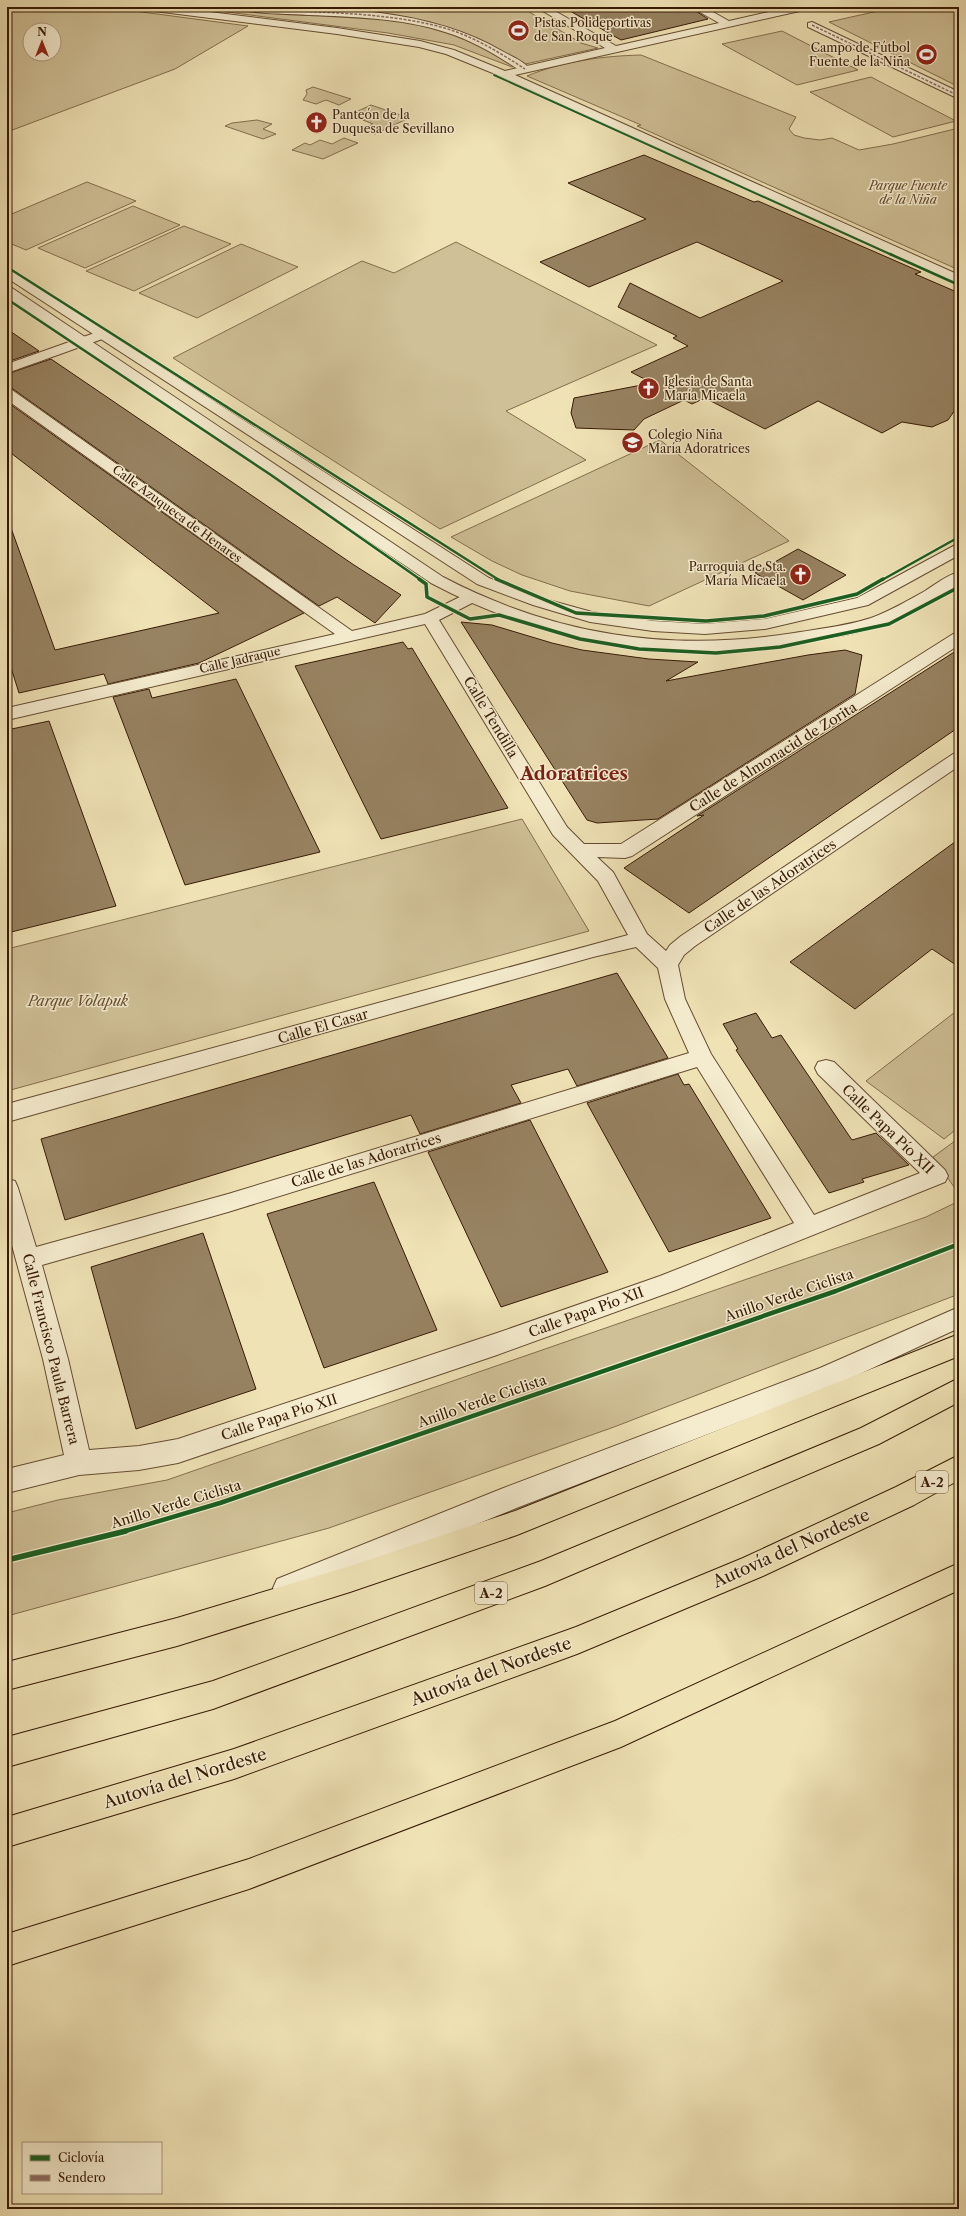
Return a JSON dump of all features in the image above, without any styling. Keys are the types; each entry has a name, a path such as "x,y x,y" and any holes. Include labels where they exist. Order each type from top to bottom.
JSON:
{"highway":[{"path":"7,1676 177,1632 350,1579 517,1523 959,1345"},
{"name":"A-2","path":"7,1752 213,1695 545,1573 870,1436 959,1389"},
{"name":"Autovía del Nordeste","path":"7,1832 234,1764 577,1640 753,1567 905,1496 959,1467"},
{"path":"7,1950 249,1874 443,1802 606,1739 805,1649 959,1576"}],"street":[{"path":"146,7 337,30 420,44 450,52 504,74 959,280"},
{"path":"242,7 368,15 442,27 479,42 511,59 525,69"},
{"path":"541,7 614,49"},
{"path":"696,7 728,24"},
{"path":"504,74 804,7"},
{"path":"812,25 959,96"},
{"path":"7,272 483,581 539,602 590,617 653,626 705,629 765,624 862,602 959,548"},
{"path":"7,292 437,580 470,598 524,619 585,635 638,644 710,647 768,642 823,634 884,619 959,577"},
{"path":"7,369 103,334"},
{"name":"Calle Azuqueca de Henares","path":"7,393 347,635"},
{"name":"Calle Jadraque","path":"7,714 347,635 430,618 470,598"},
{"name":"Calle Tendilla","path":"430,618 560,831 606,876 640,939 668,965"},
{"name":"Calle de Almonacid de Zorita","path":"580,850 625,851 959,638"},
{"name":"Calle de las Adoratrices","path":"668,965 677,950 688,941 959,758"},
{"name":"Calle El Casar","path":"7,1113 593,950 640,939"},
{"path":"668,965 675,999 702,1058 809,1227"},
{"name":"Calle de las Adoratrices","path":"29,1259 228,1203 702,1058"},
{"name":"Calle Papa Pío XII","path":"7,1481 79,1463 139,1458 178,1451 504,1341 668,1283 936,1176 826,1068"},
{"name":"Calle Francisco Paula Barrera","path":"7,1188 29,1259 69,1414 79,1463"},
{"path":"177,1632 510,1498 829,1376 959,1317"}],"green space":[{"path":"7,7 104,7 248,26 175,69 7,132"},
{"path":"189,7 521,7 581,43 598,48 512,67 454,45 388,33"},
{"name":"Campo de Fútbol Fuente de la Niña","path":"896,7 959,7 959,87 829,22"},
{"path":"782,31 858,70 797,85 722,44"},
{"name":"Parque Fuente de la Niña","path":"641,55 796,117 789,129 794,135 804,138 820,140 832,138 859,150 893,144 959,128 959,270 637,126 641,125 527,76 583,60"},
{"path":"871,77 956,121 893,137 810,92"},
{"path":"313,87 351,99 339,105 326,100 316,104 303,100 307,94 306,90"},
{"path":"371,105 409,118 375,134 361,130 373,124 363,120 372,115 358,111"},
{"path":"257,120 272,124 263,129 276,134 263,139 225,126 232,123"},
{"path":"344,138 358,143 323,159 292,150 305,143 310,145 320,140 332,144"},
{"path":"87,182 136,201 26,250 7,242 7,216"},
{"path":"133,206 180,225 85,268 38,248"},
{"path":"184,226 231,244 134,291 86,271"},
{"path":"456,242 657,345 506,411 586,460 440,529 173,358 362,261 394,273"},
{"path":"241,244 298,267 197,318 139,293"},
{"path":"660,440 789,541 649,606 570,591 522,575 492,561 451,537"},
{"name":"Parque Volapuk","path":"522,819 589,931 7,1091 7,949"},
{"path":"959,1009 959,1127 944,1139 866,1081"},
{"path":"959,1138 959,1194 933,1157"},
{"path":"959,1201 959,1294 614,1427 329,1528 7,1616 7,1513 58,1500 167,1480 926,1217"}],"building":[{"path":"563,7 690,7 708,19 621,40"},
{"path":"644,155 754,202 758,201 921,272 915,274 959,293 959,404 948,420 932,427 902,422 882,433 818,401 765,429 705,398 692,404 684,400 644,419 634,430 576,428 571,413 574,398 652,383 631,372 688,346 673,338 677,336 618,307 630,283 700,318 783,281 697,242 589,287 540,262 646,219 568,183"},
{"path":"7,329 39,351 7,362"},
{"path":"51,359 354,565 401,595 375,623 337,597 319,606 13,389 7,388 7,374"},
{"path":"7,402 304,613 199,663 108,684 104,674 19,693 7,655 7,528 11,528 55,650 219,613 7,450"},
{"name":"Parroquia de Sta. María Micaela","path":"798,549 846,575 803,600 755,573"},
{"path":"461,622 492,625 552,643 582,650 649,659 698,662 666,681 808,655 845,650 862,655 855,694 658,819 597,823 587,820"},
{"path":"403,642 408,649 412,648 508,808 381,839 295,666"},
{"path":"959,649 959,727 689,913 624,868 704,815 697,816"},
{"path":"236,679 320,852 185,885 113,697 149,689 152,698"},
{"path":"49,721 116,906 7,933 7,730"},
{"path":"959,839 959,967 932,949 855,1009 790,962"},
{"path":"617,973 668,1058 577,1086 568,1069 511,1085 521,1103 420,1134 411,1115 65,1220 41,1139"},
{"path":"756,1013 772,1038 781,1035 852,1140 876,1133 909,1165 862,1179 864,1182 829,1193 736,1050 738,1049 723,1024"},
{"path":"678,1074 684,1085 689,1084 771,1218 669,1252 587,1103"},
{"path":"530,1120 608,1272 501,1307 428,1152"},
{"path":"374,1182 437,1330 324,1368 267,1214"},
{"path":"203,1233 256,1389 136,1429 91,1267"}],"marked path":[{"path":"242,7 367,15 441,27 473,39 525,69"},
{"path":"812,25 959,96"}],"cycle path":[{"path":"494,75 959,285"},
{"path":"7,267 491,577 576,613 706,621 764,616 857,594 959,537"},
{"path":"7,299 323,510 426,584 427,597 470,619 499,615 580,639 639,649 716,653 780,647 889,624 959,587"},
{"name":"Anillo Verde Ciclista","path":"7,1560 115,1534 220,1503 836,1291 959,1244"}],"place":[{"name":"Pistas Polideportivas de San Roque","path":"519,30"},
{"name":"Campo de Fútbol Fuente de la Niña","path":"926,55"},
{"name":"Panteón de la Duquesa de Sevillano","path":"316,122"},
{"name":"Iglesia de Santa María Micaela","path":"649,389"},
{"name":"Colegio Niña María Adoratrices","path":"632,442"},
{"name":"Parroquia de Sta. María Micaela","path":"801,574"}],"district":[{"name":"Adoratrices","path":"574,774"}]}
